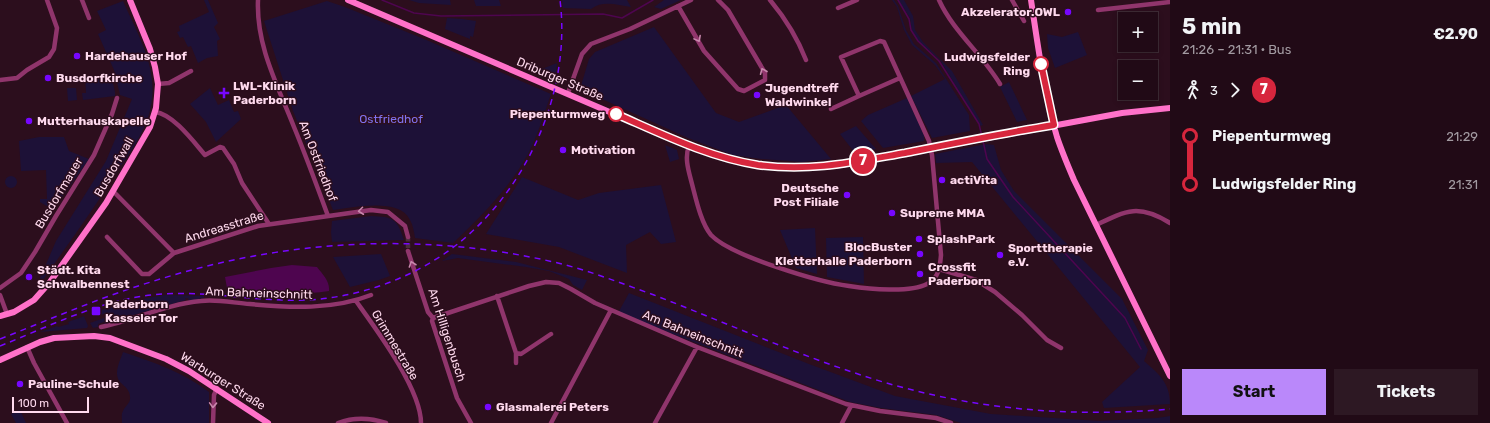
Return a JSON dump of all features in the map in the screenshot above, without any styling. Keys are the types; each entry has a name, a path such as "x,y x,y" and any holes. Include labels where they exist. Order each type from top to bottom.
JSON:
{"main road":[{"name":"Busdorfwall","path":"0,316 14,312 34,300 50,282 106,203 144,138 155,112 158,96 158,84 155,67 150,49 130,0"},
{"name":"Driburger Straße","path":"348,0 689,146 730,159 769,166 820,168 1122,113 1170,108"},
{"path":"1031,0 1038,46 1054,125 1062,151 1096,225 1170,376"},
{"name":"Warburger Straße","path":"0,360 40,342 60,338 94,336 110,338 166,359 189,371 218,388 268,423"}],"street":[{"path":"0,80 17,78 27,70 49,57 54,48 57,28 47,0"},
{"path":"82,0 89,18"},
{"name":"Am Ostfriedhof","path":"258,0 258,26 263,50 295,128 328,216"},
{"path":"568,93 582,54 591,44 630,29 691,0"},
{"path":"678,6 704,52 738,89 744,91 765,80 765,73 728,10 718,0"},
{"path":"770,0 797,37 806,60"},
{"path":"838,8 857,0"},
{"path":"939,0 946,14 991,70 1000,84"},
{"path":"1012,0 1024,21"},
{"path":"1098,10 1170,2"},
{"path":"689,146 687,150 687,165 704,221 711,235 730,248 760,261 837,284 865,288 893,289 918,287 934,279 939,269 941,255 931,148 884,42 878,42 841,57 859,96"},
{"path":"158,84 169,83 191,71"},
{"path":"831,109 900,78"},
{"name":"Busdorfmauer","path":"0,288 21,273 38,246 94,155 112,114 117,98"},
{"path":"155,112 160,113 182,128 205,155 220,147 223,148 234,164 242,183 269,224"},
{"name":"Andreasstraße","path":"113,191 174,253"},
{"path":"328,216 371,210 388,212 405,226 408,237"},
{"path":"1096,225 1116,215 1134,211 1147,211 1170,223"},
{"name":"Andreasstraße","path":"107,237 142,274 149,274 174,253 237,232 269,224 328,216"},
{"name":"Am Hilligenbusch","path":"408,251 428,312 433,318 432,321 457,398 471,423"},
{"path":"939,269 976,280 996,292 1047,340 1061,348"},
{"name":"Am Bahneinschnitt","path":"433,318 540,283 552,282 566,286 595,303 696,347 851,406 880,412 936,418 951,423"},
{"path":"0,295 7,314"},
{"name":"Am Bahneinschnitt","path":"101,327 153,312 202,301 299,307 332,305 356,301 371,295"},
{"path":"498,296 516,354 516,363"},
{"name":"Grimmestraße","path":"356,301 398,364 418,406 421,416 421,423"},
{"path":"550,423 611,310"},
{"path":"516,354 520,354 551,334"},
{"path":"28,347 34,363 67,423"},
{"path":"655,423 696,347"},
{"path":"213,423 214,395 218,388"},
{"path":"842,423 851,406"},
{"path":"338,423 347,420 365,419 372,419 386,423"}],"green space":[{"path":"204,0 208,0 218,23 214,27 220,39 217,41 218,56 207,58 198,63 191,46 188,47 183,37 180,38 177,32 180,31 179,26 209,12"},
{"path":"409,0 450,0 451,5 419,3"},
{"path":"474,0 499,0 501,6 476,6"},
{"path":"562,0 627,0 631,7 605,4 591,9 563,8"},
{"path":"664,0 681,0 661,9 654,7"},
{"path":"892,0 894,0 898,6 906,30 914,44 936,63 969,115 970,131 932,138 911,96 945,79 935,65 912,45 904,30 897,7"},
{"path":"898,0 904,0 913,16 915,30 923,42 952,71 983,125 980,126 940,60 918,41 912,31 910,18"},
{"path":"123,1 148,59 153,91 149,114 132,149 40,284 38,283 56,241 106,161 132,99 120,95 114,70 98,34 106,30 97,11"},
{"name":"Ostfriedhof","path":"327,1 424,39 551,94 535,139 521,166 504,190 474,223 453,243 415,238 413,226 410,220 404,213 396,208 386,206 363,206 333,210 293,111 264,21"},
{"path":"447,18 476,21 473,37 470,36 470,39 445,29"},
{"path":"654,27 716,113 739,122 786,105 831,159 802,162 733,155 688,138 580,89 589,59 595,52"},
{"path":"1078,32 1087,55 1055,68 1048,48 1047,34 1062,37"},
{"path":"557,63 555,79 537,71"},
{"path":"111,74 115,96 83,100 82,93 86,93 85,77"},
{"path":"1009,82 1027,120 1017,122 1000,87"},
{"path":"67,88 76,88 77,100 68,101"},
{"path":"210,88 218,105 229,100 234,112 238,111 241,119 216,142 206,122 190,104"},
{"path":"907,98 924,135 924,141 883,148 861,121 868,115"},
{"path":"856,126 876,149 855,153 840,134"},
{"path":"39,137 64,137 69,151 89,159 53,210 40,202 40,199 47,199 46,170 21,171 19,141"},
{"path":"986,144 994,145 1001,170 1014,191 1122,299 1148,350 1144,361 1163,380 1168,390 1170,404 1104,408 1102,402 1140,367 972,162 936,163 935,154"},
{"path":"665,145 677,150 679,159 670,162"},
{"path":"13,176 16,177 16,187 9,188 6,187 5,180 6,177"},
{"path":"522,177 578,200 599,193 661,185 676,242 661,244 650,232 626,245 627,273 559,247 486,234"},
{"path":"371,216 384,217 393,220 399,227 404,240 332,242 332,221"},
{"path":"815,228 817,274 796,268 780,230"},
{"path":"863,237 864,284 827,277 826,238"},
{"path":"381,254 390,276 350,287 333,257"},
{"path":"452,254 516,262 587,280 582,290 573,285 569,279 549,271 458,258 442,261"},
{"path":"629,293 809,364 895,396 991,414 1099,421 1170,416 1170,423 961,423 936,415 881,408 850,402 618,313"},
{"path":"166,295 204,296 204,298 189,301 188,298 185,298 186,300 119,319 119,321 105,325 104,322 98,324 98,327 93,328 90,323 107,317 106,313 99,316 98,313 107,308 107,310 111,307"},
{"path":"84,316 88,326 87,328 40,332 57,326 69,324 68,322"},
{"path":"123,352 178,373 209,392 209,423 122,423 122,412 129,403 130,399 128,390 120,382 117,375"},
{"path":"20,410 26,423 16,423 11,414"}],"shaded area":[{"path":"292,265 317,267 327,281 329,291 316,293 278,293 227,288 225,277"}],"waterway":[{"path":"382,0 414,13 441,16 603,14 622,18 653,0"},
{"path":"898,0 909,19 911,30 918,41 939,61 979,124 982,137"},
{"path":"983,141 987,159 1013,197 1125,318 1141,349"}],"tunnel":[{"path":"408,237 408,251"}],"railway":[{"path":"0,346 70,317 125,299 165,294 209,295 276,300 321,299 337,297 385,284 430,263 444,254 472,231 497,205 519,175 536,142 549,108 558,72 562,36 560,0"},
{"path":"0,339 76,308 134,287 204,267 254,256 305,248 356,244 408,244 460,247 511,254 562,264 608,278 837,367 902,387 940,396 978,403 1054,411 1131,412 1170,409"}],"bus line":[{"name":"7","path":"616,114 689,146 721,157 769,166 820,168 1054,125 1041,64"}],"place":[{"name":"Akzelerator.OWL","path":"1068,12"},
{"name":"Hardehauser Hof","path":"77,56"},
{"name":"Ludwigsfelder Ring","path":"1041,64"},
{"name":"Busdorfkirche","path":"48,78"},
{"name":"LWL-Klinik Paderborn","path":"224,93"},
{"name":"Jugendtreff Waldwinkel","path":"757,95"},
{"name":"Piepenturmweg","path":"616,114"},
{"name":"Mutterhauskapelle","path":"29,121"},
{"name":"Motivation","path":"563,150"},
{"name":"actiVita","path":"942,180"},
{"name":"Deutsche Post Filiale","path":"847,195"},
{"name":"Supreme MMA","path":"892,213"},
{"name":"SplashPark","path":"919,239"},
{"name":"BlocBuster Kletterhalle Paderborn","path":"920,254"},
{"name":"Sporttherapie e.V.","path":"1000,255"},
{"name":"Crossfit Paderborn","path":"920,274"},
{"name":"Städt. Kita Schwalbennest","path":"29,277"},
{"name":"Paderborn Kasseler Tor","path":"96,311"},
{"name":"Pauline-Schule","path":"20,384"},
{"name":"Glasmalerei Peters","path":"488,407"}]}
